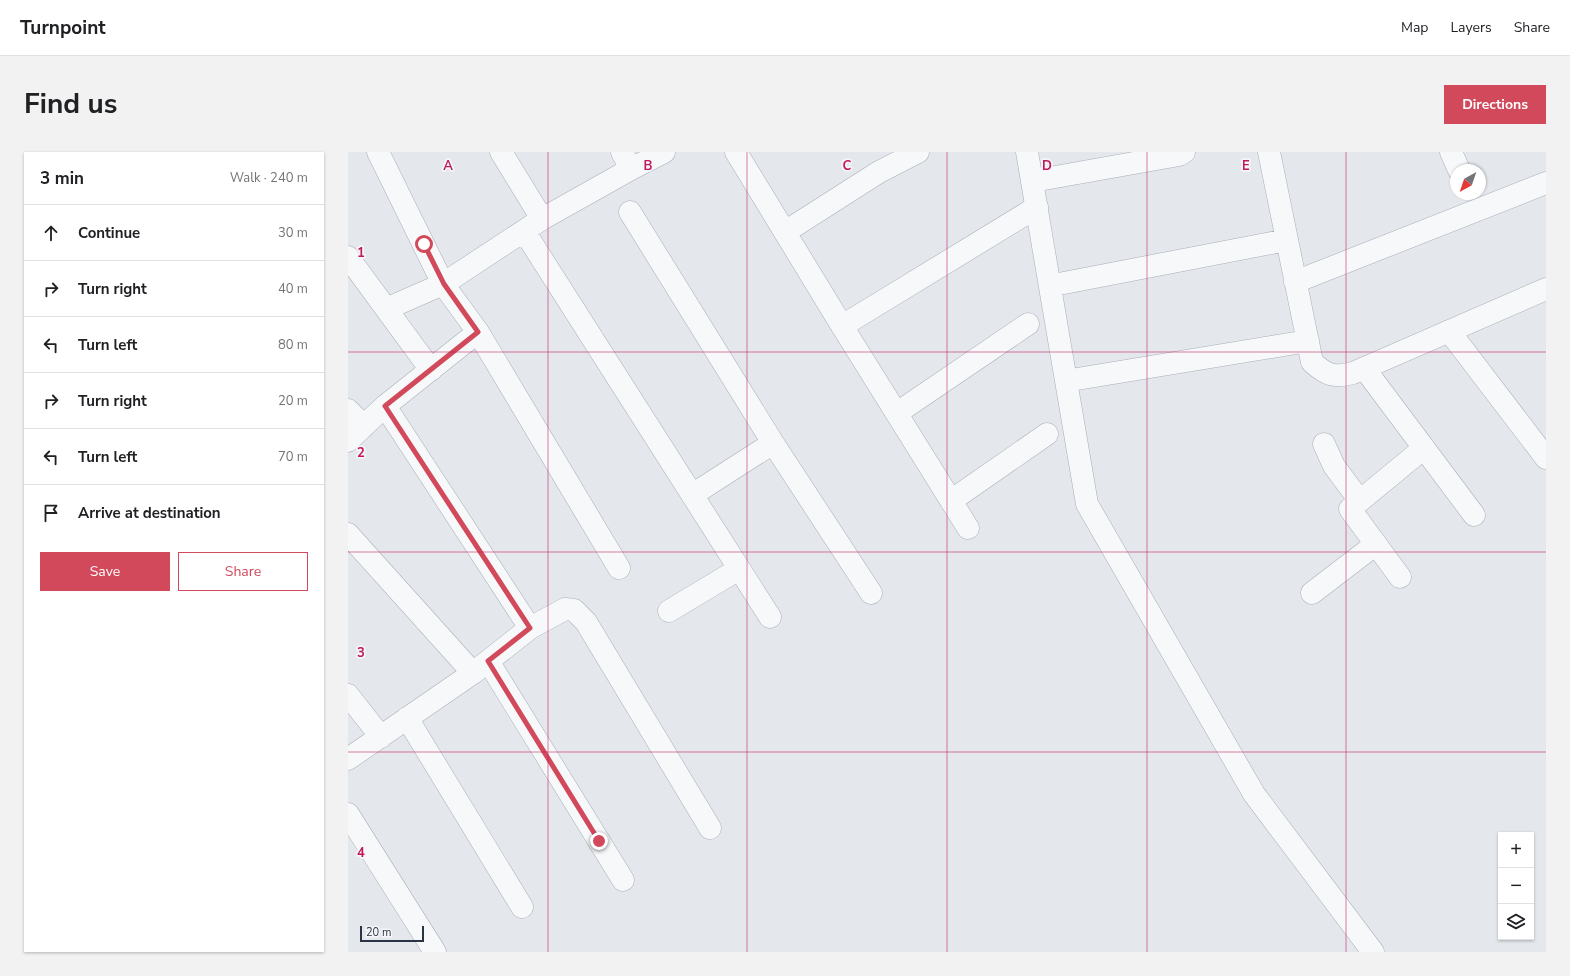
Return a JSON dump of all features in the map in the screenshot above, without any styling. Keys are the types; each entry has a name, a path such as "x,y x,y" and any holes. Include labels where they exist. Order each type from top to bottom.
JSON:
{"street":[{"path":"378,152 444,284 478,332 619,568"},
{"path":"501,152 533,225 692,495 770,618"},
{"path":"386,309 444,284 627,160 664,152"},
{"path":"736,152 968,528"},
{"path":"785,232 879,172 918,152"},
{"path":"1027,152 1087,504 1254,794 1373,952"},
{"path":"1033,181 1179,155 1184,152"},
{"path":"1269,152 1312,362 1320,370 1331,375 1342,376 1364,368 1546,289"},
{"path":"1451,152 1456,164"},
{"path":"1295,282 1473,202 1546,183"},
{"path":"842,326 1037,206"},
{"path":"630,212 773,443 871,593"},
{"path":"1064,283 1287,240"},
{"path":"348,257 431,370"},
{"path":"897,413 1028,324"},
{"path":"1449,331 1546,458"},
{"path":"348,441 385,406 478,332"},
{"path":"1077,379 1308,340"},
{"path":"1364,368 1474,515"},
{"path":"385,406 530,628"},
{"path":"348,410 364,426"},
{"path":"952,500 1047,434"},
{"path":"692,495 773,443"},
{"path":"1324,444 1334,466 1360,501"},
{"path":"1400,577 1350,510 1424,448"},
{"path":"348,534 480,667 623,880"},
{"path":"1312,593 1376,544"},
{"path":"669,611 739,569"},
{"path":"348,759 480,667 530,628 565,609 574,610 586,622 710,828"},
{"path":"348,695 381,737"},
{"path":"407,718 522,907"},
{"path":"348,814 435,952"}],"route":[{"path":"424,244 444,284 478,332 385,406 530,628 488,661 599,841"}]}
